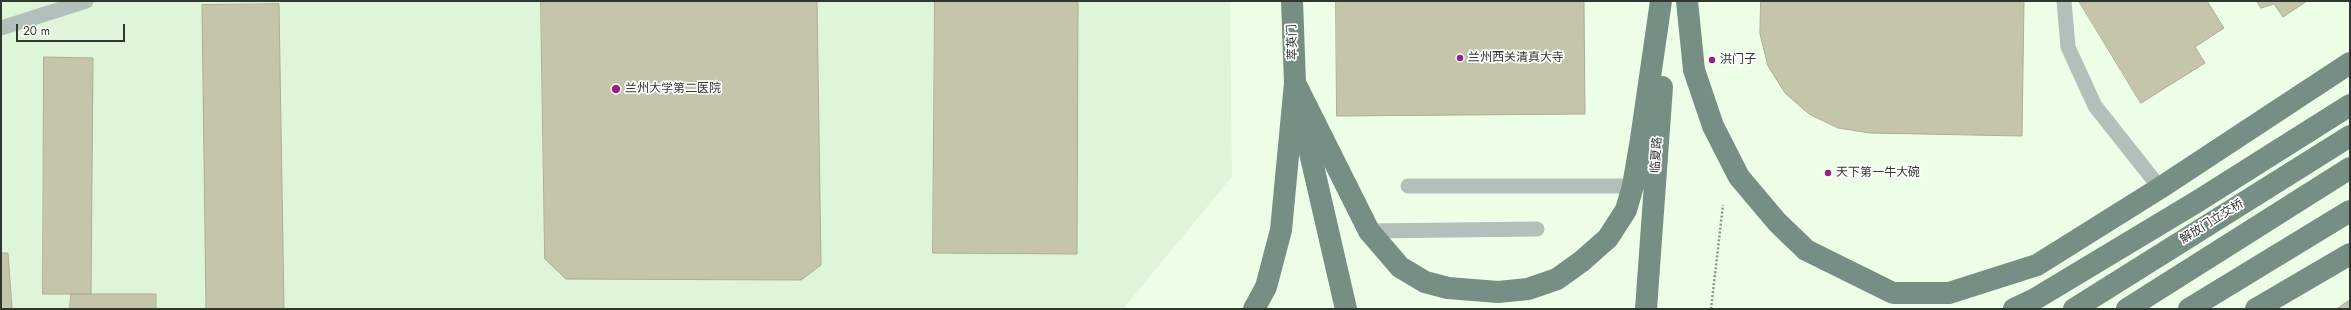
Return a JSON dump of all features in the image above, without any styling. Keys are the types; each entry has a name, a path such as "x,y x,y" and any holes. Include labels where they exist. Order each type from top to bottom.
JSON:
{"main road":[{"name":"萃英门","path":"1292,1 1295,83"},
{"path":"1295,83 1369,232 1400,267 1425,282 1448,288 1474,292 1528,289 1557,279 1582,261 1608,238 1626,210 1633,186 1661,1"},
{"name":"临夏路","path":"1646,309 1668,1"},
{"path":"1687,1 1694,70 1713,126 1739,177 1777,222 1806,250 1892,293 1949,293 2038,265 2160,188 2350,63"},
{"path":"1254,309 1266,287 1281,230 1295,83"},
{"path":"1295,83 1346,309"},
{"path":"2014,309 2035,299 2198,201 2350,105"},
{"name":"解放门立交桥","path":"2074,309 2350,136"},
{"path":"2127,309 2350,168"},
{"path":"2189,309 2350,211"},
{"path":"2256,309 2350,254"}],"lane":[{"path":"1,28 86,1"},
{"path":"2064,1 2068,47 2095,106 2160,188"},
{"path":"1408,186 1633,186"},
{"path":"1369,232 1537,228"}],"path":[{"path":"1712,309 1723,201"}],"shaded area":[{"name":"兰州大学第二医院","path":"1,1 1230,1 1232,177 1123,309 1,309"}],"building":[{"path":"541,1 817,1 821,265 801,280 566,279 545,259"},
{"path":"935,1 1078,1 1077,254 933,253"},
{"name":"兰州西关清真大寺","path":"1336,1 1584,1 1585,114 1337,116"},
{"path":"1761,1 2024,1 2022,136 1870,133 1838,128 1809,114 1785,93 1768,66 1760,34"},
{"path":"2079,1 2207,1 2224,28 2195,47 2205,63 2141,103"},
{"path":"2257,1 2307,1 2283,17 2274,4 2261,8"},
{"path":"279,4 284,309 206,309 202,5"},
{"path":"44,57 93,58 91,294 43,294"},
{"path":"1,253 8,253 12,309 1,309"},
{"path":"71,294 156,294 156,309 70,309"},
{"path":"2350,300 2350,309 2337,309"}],"place":[{"name":"兰州西关清真大寺","path":"1460,58"},
{"name":"洪门子","path":"1712,60"},
{"name":"兰州大学第二医院","path":"616,89"},
{"name":"天下第一牛大碗","path":"1828,173"}]}
